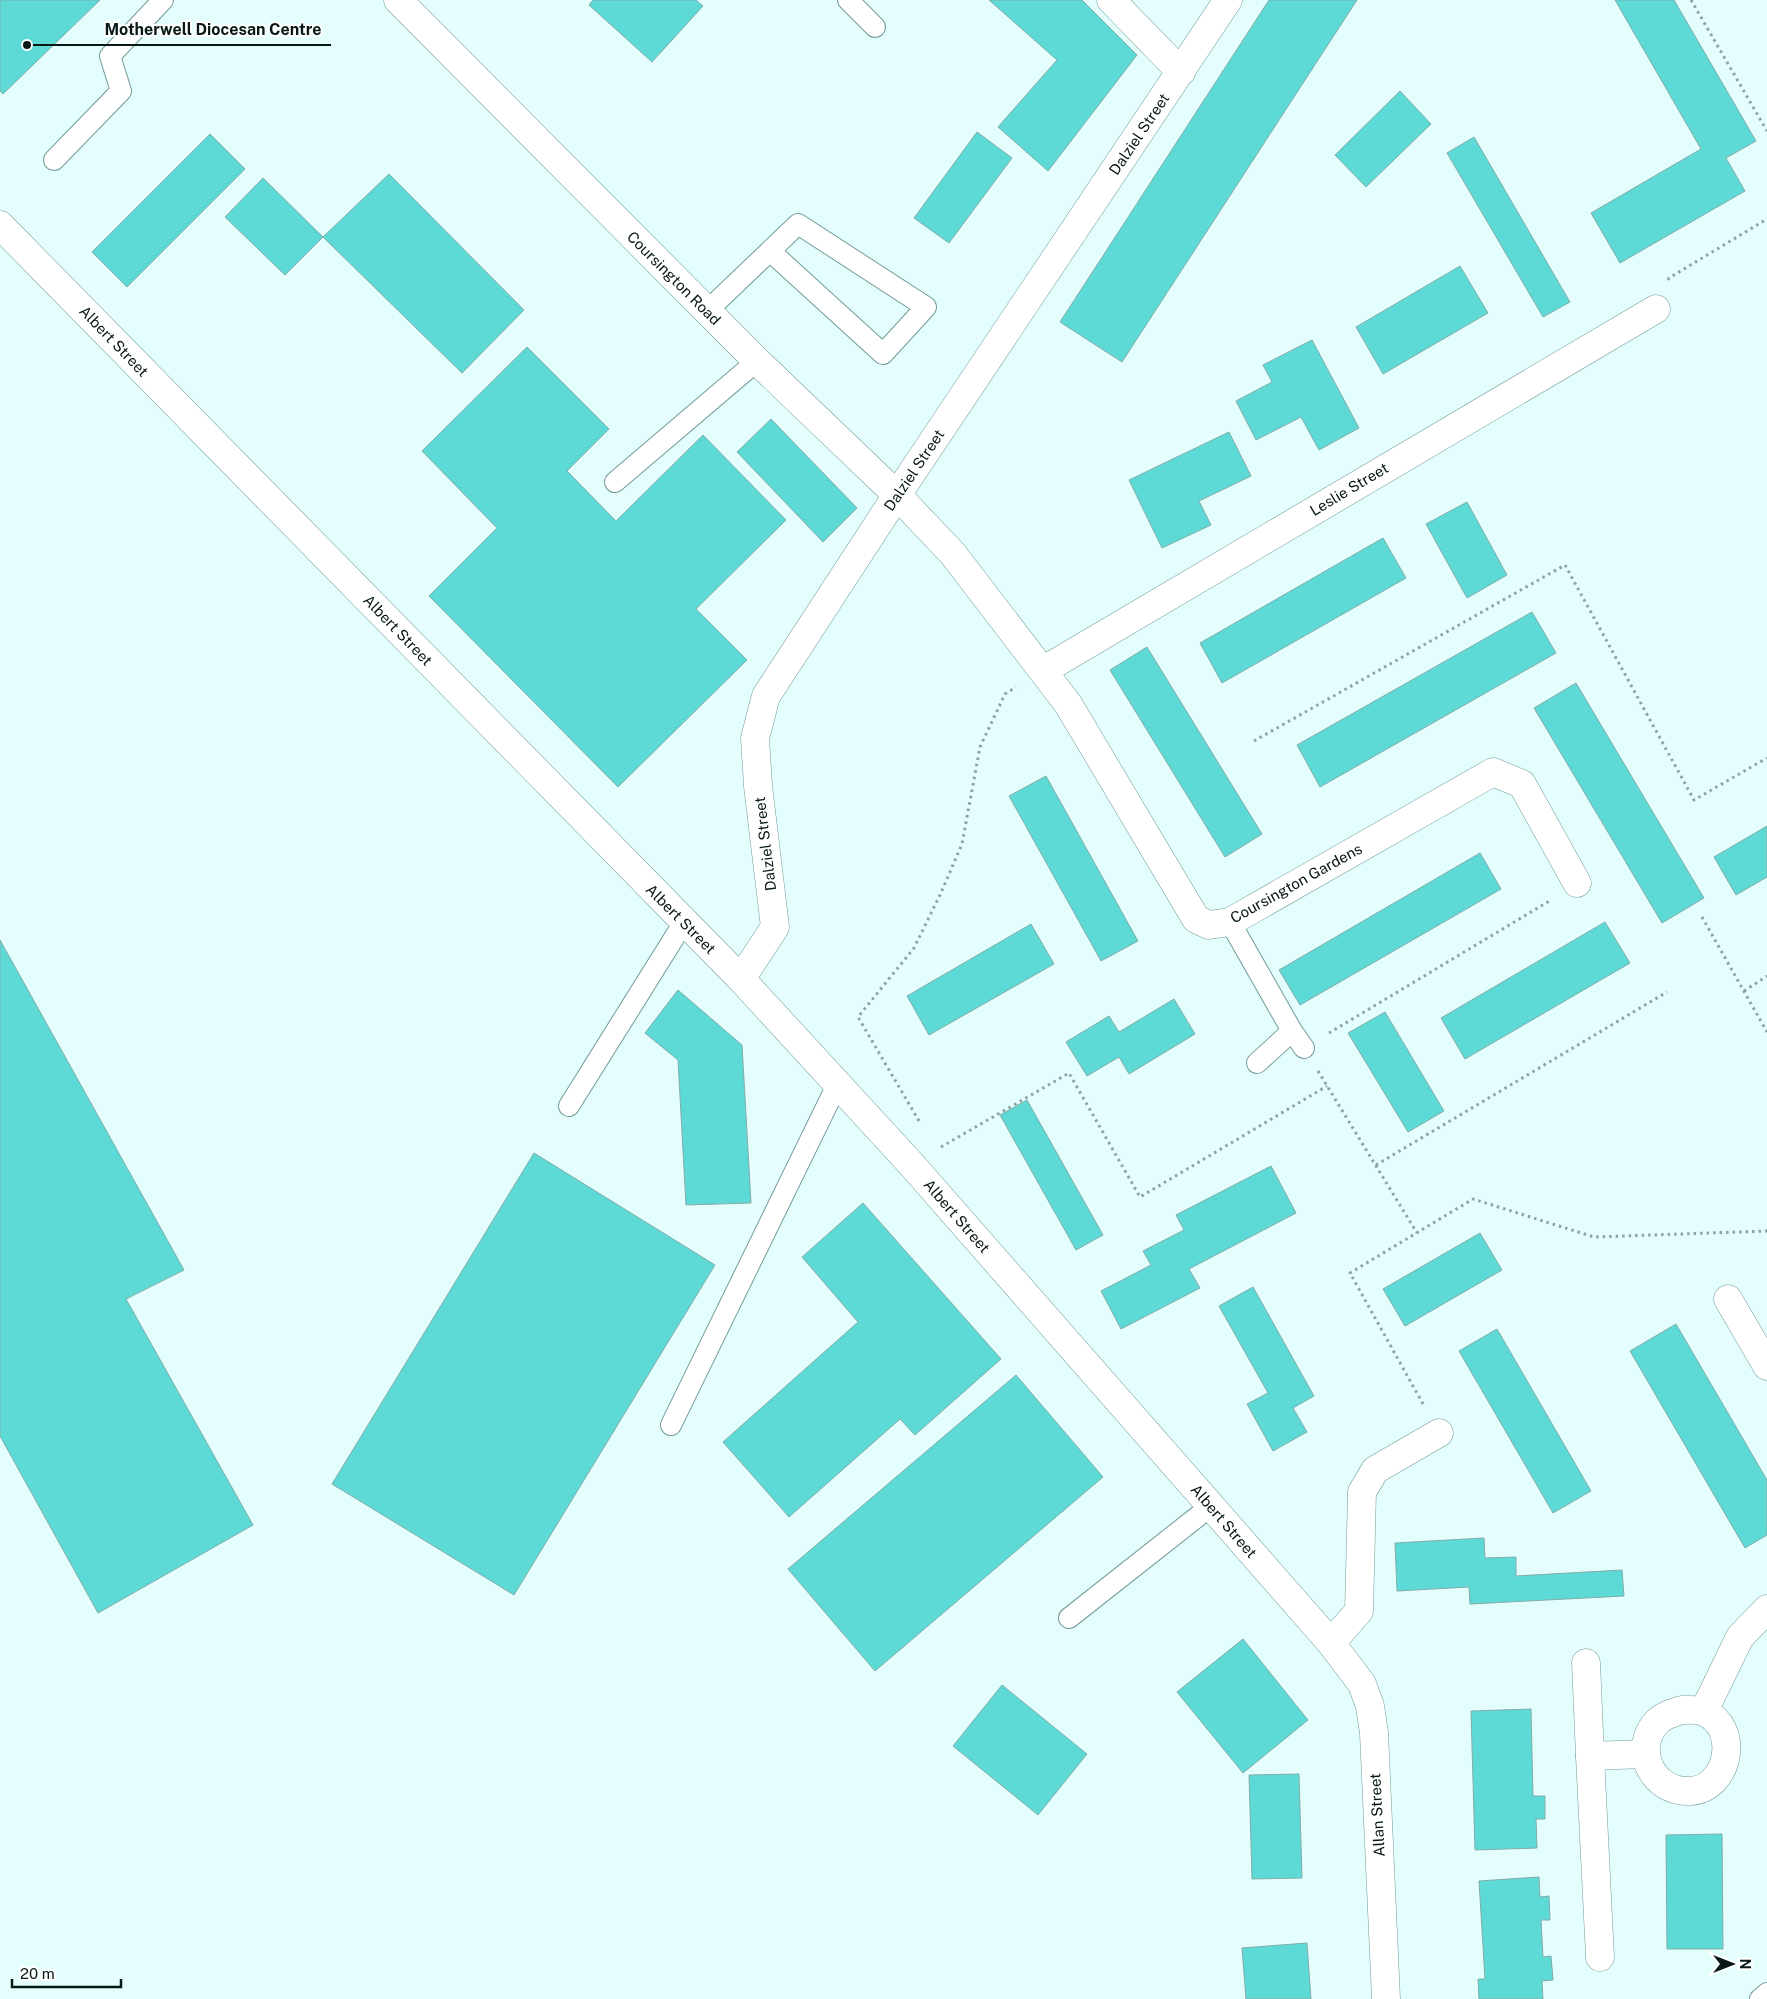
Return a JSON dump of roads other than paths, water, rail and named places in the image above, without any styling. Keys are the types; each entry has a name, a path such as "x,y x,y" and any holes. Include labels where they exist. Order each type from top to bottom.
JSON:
{"street":[{"name":"Coursington Road","path":"398,0 757,361 897,495 953,554"},
{"path":"1110,0 1181,72"},
{"name":"Dalziel Street","path":"741,979 775,927 758,786 755,738 766,696 897,495 1228,0"},
{"name":"Albert Street","path":"0,225 741,979 912,1165 1331,1643"},
{"name":"Leslie Street","path":"1044,670 1656,309"},
{"name":"Coursington Gardens","path":"953,554 1044,670 1068,704 1196,919 1209,926 1230,922 1493,772 1522,784 1578,884"},
{"path":"1728,1300 1767,1366"},
{"path":"1331,1643 1359,1611 1362,1492 1375,1470 1439,1433"},
{"path":"1704,1711 1740,1636 1767,1609"},
{"name":"Allan Street","path":"1331,1643 1362,1684 1370,1706 1386,1999"},
{"path":"1586,1663 1600,1957"},
{"path":"1682,1710 1704,1711 1720,1724 1725,1734 1726,1758 1722,1770 1714,1780 1704,1787 1691,1791 1678,1791 1656,1778 1649,1767 1645,1754 1646,1742 1651,1730 1659,1720 1670,1714 1682,1710"},
{"path":"1590,1756 1645,1754"}],"lane":[{"path":"54,160 121,91 110,56 163,0"},
{"path":"848,0 875,27"},
{"path":"707,311 798,224 926,307 883,354 770,251"},
{"path":"615,482 757,361"},
{"path":"569,1106 684,922"},
{"path":"1230,922 1292,1031 1304,1048"},
{"path":"1257,1063 1292,1031"},
{"path":"671,1425 837,1085"},
{"path":"1069,1618 1211,1506"},
{"path":"1760,1999 1767,1993"}],"place":[{"name":"Motherwell Diocesan Centre","path":"27,45"}]}
